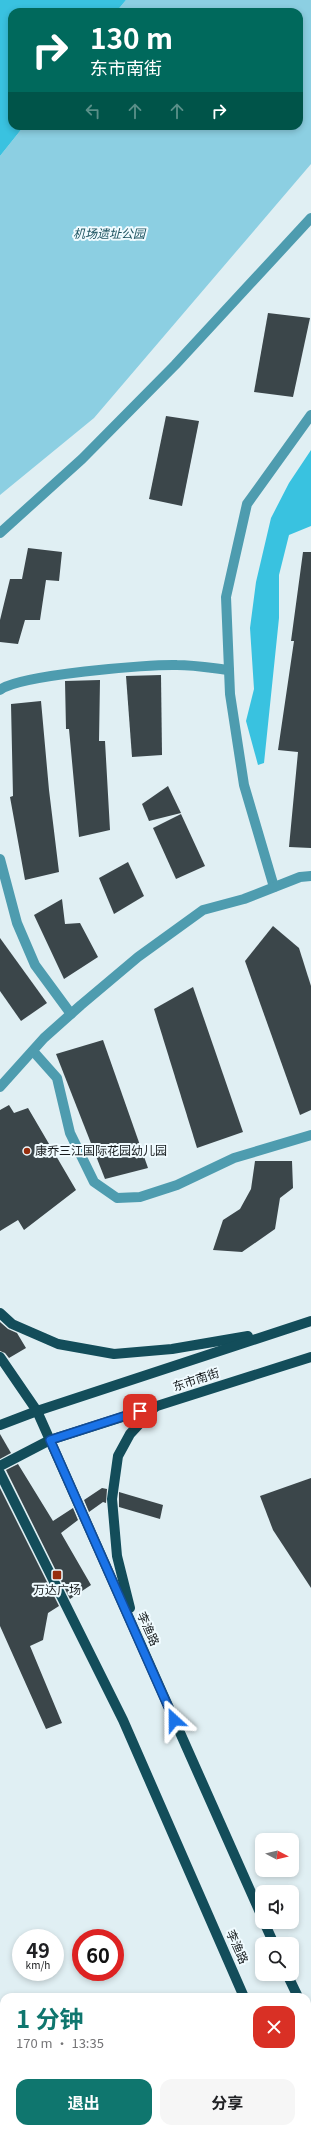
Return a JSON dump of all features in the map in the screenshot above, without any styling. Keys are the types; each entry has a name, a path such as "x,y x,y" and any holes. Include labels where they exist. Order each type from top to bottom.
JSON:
{"main road":[{"path":"0,1313 12,1324 58,1344 114,1354 172,1349 282,1330"},
{"name":"东市南街","path":"0,1425 37,1411 311,1321"},
{"name":"李渔路","path":"0,1357 37,1411 255,1901"},
{"name":"东市南街","path":"0,1466 50,1440 311,1357"},
{"path":"137,1635 117,1556 112,1499 118,1456 130,1434 155,1406"},
{"name":"李渔路","path":"0,1473 123,1720 242,1993"},
{"path":"290,1981 296,1993"}],"street":[{"path":"0,533 82,459 180,359 311,218"},
{"path":"274,887 244,785 230,694 226,597 247,504 311,415"},
{"path":"0,690 5,686 42,677 109,670 177,665 229,670"},
{"path":"0,859 17,923 35,965 71,1014"},
{"path":"0,1087 33,1051 71,1014 138,957 204,910 244,899 300,877 311,876"},
{"path":"33,1051 57,1078 70,1133 94,1182 117,1198 140,1197 177,1185 234,1158 311,1135"}],"green space":[{"name":"机场遗址公园","path":"126,0 311,0 311,164 94,418 0,495 0,156 21,130 303,130 303,8 119,8"}],"shaded area":[{"path":"0,0 126,0 119,8 8,8 8,130 21,130 0,156"},
{"path":"311,450 311,526 289,535 279,575 279,618 264,763 258,765 246,721 254,689 250,628 256,582 271,518 289,483"}],"building":[{"path":"268,313 310,318 293,397 254,392"},
{"path":"166,416 199,421 182,506 149,499"},
{"path":"28,548 62,552 59,581 46,580 40,620 25,620 18,644 0,642 0,620 10,579 22,579"},
{"path":"303,552 311,552 311,848 289,847 298,752 278,750 294,641 291,641"},
{"path":"161,675 162,755 132,757 126,676"},
{"path":"100,680 99,741 105,741 110,830 79,837 69,729 66,729 65,681"},
{"path":"41,701 49,790 59,872 25,880 10,797 13,796 11,704"},
{"path":"168,786 181,813 149,821 142,804"},
{"path":"181,814 205,866 176,879 153,828"},
{"path":"128,862 144,896 114,914 99,878"},
{"path":"62,899 65,924 80,923 98,957 64,979 34,915"},
{"path":"273,926 299,948 311,986 311,1110 300,1115 245,961"},
{"path":"0,938 47,1003 21,1021 0,991"},
{"path":"193,987 243,1132 197,1148 154,1009"},
{"path":"103,1040 148,1168 105,1179 56,1054"},
{"name":"康乔三江国际花园幼儿园","path":"9,1105 14,1113 28,1108 76,1190 24,1230 18,1220 0,1231 0,1110"},
{"path":"255,1161 292,1161 293,1188 280,1198 275,1229 242,1252 213,1250 223,1220 240,1209 251,1189"},
{"path":"0,1322 8,1329 17,1333 26,1348 9,1358 5,1353 0,1351"},
{"path":"0,1434 11,1453 0,1459"},
{"path":"18,1464 53,1521 73,1508 78,1520 61,1533 91,1585 70,1599 6,1470"},
{"path":"311,1478 311,1588 273,1530 260,1496"},
{"path":"0,1488 59,1606 48,1613 43,1640 30,1646 62,1723 46,1729 0,1626"},
{"path":"102,1488 107,1489 106,1503 103,1502 89,1512 84,1500"},
{"path":"119,1492 163,1505 160,1519 119,1507"}],"place":[{"name":"康乔三江国际花园幼儿园","path":"27,1151"},
{"name":"万达广场","path":"57,1575"}],"route":[{"path":"140,1411 50,1440 174,1720"}]}
